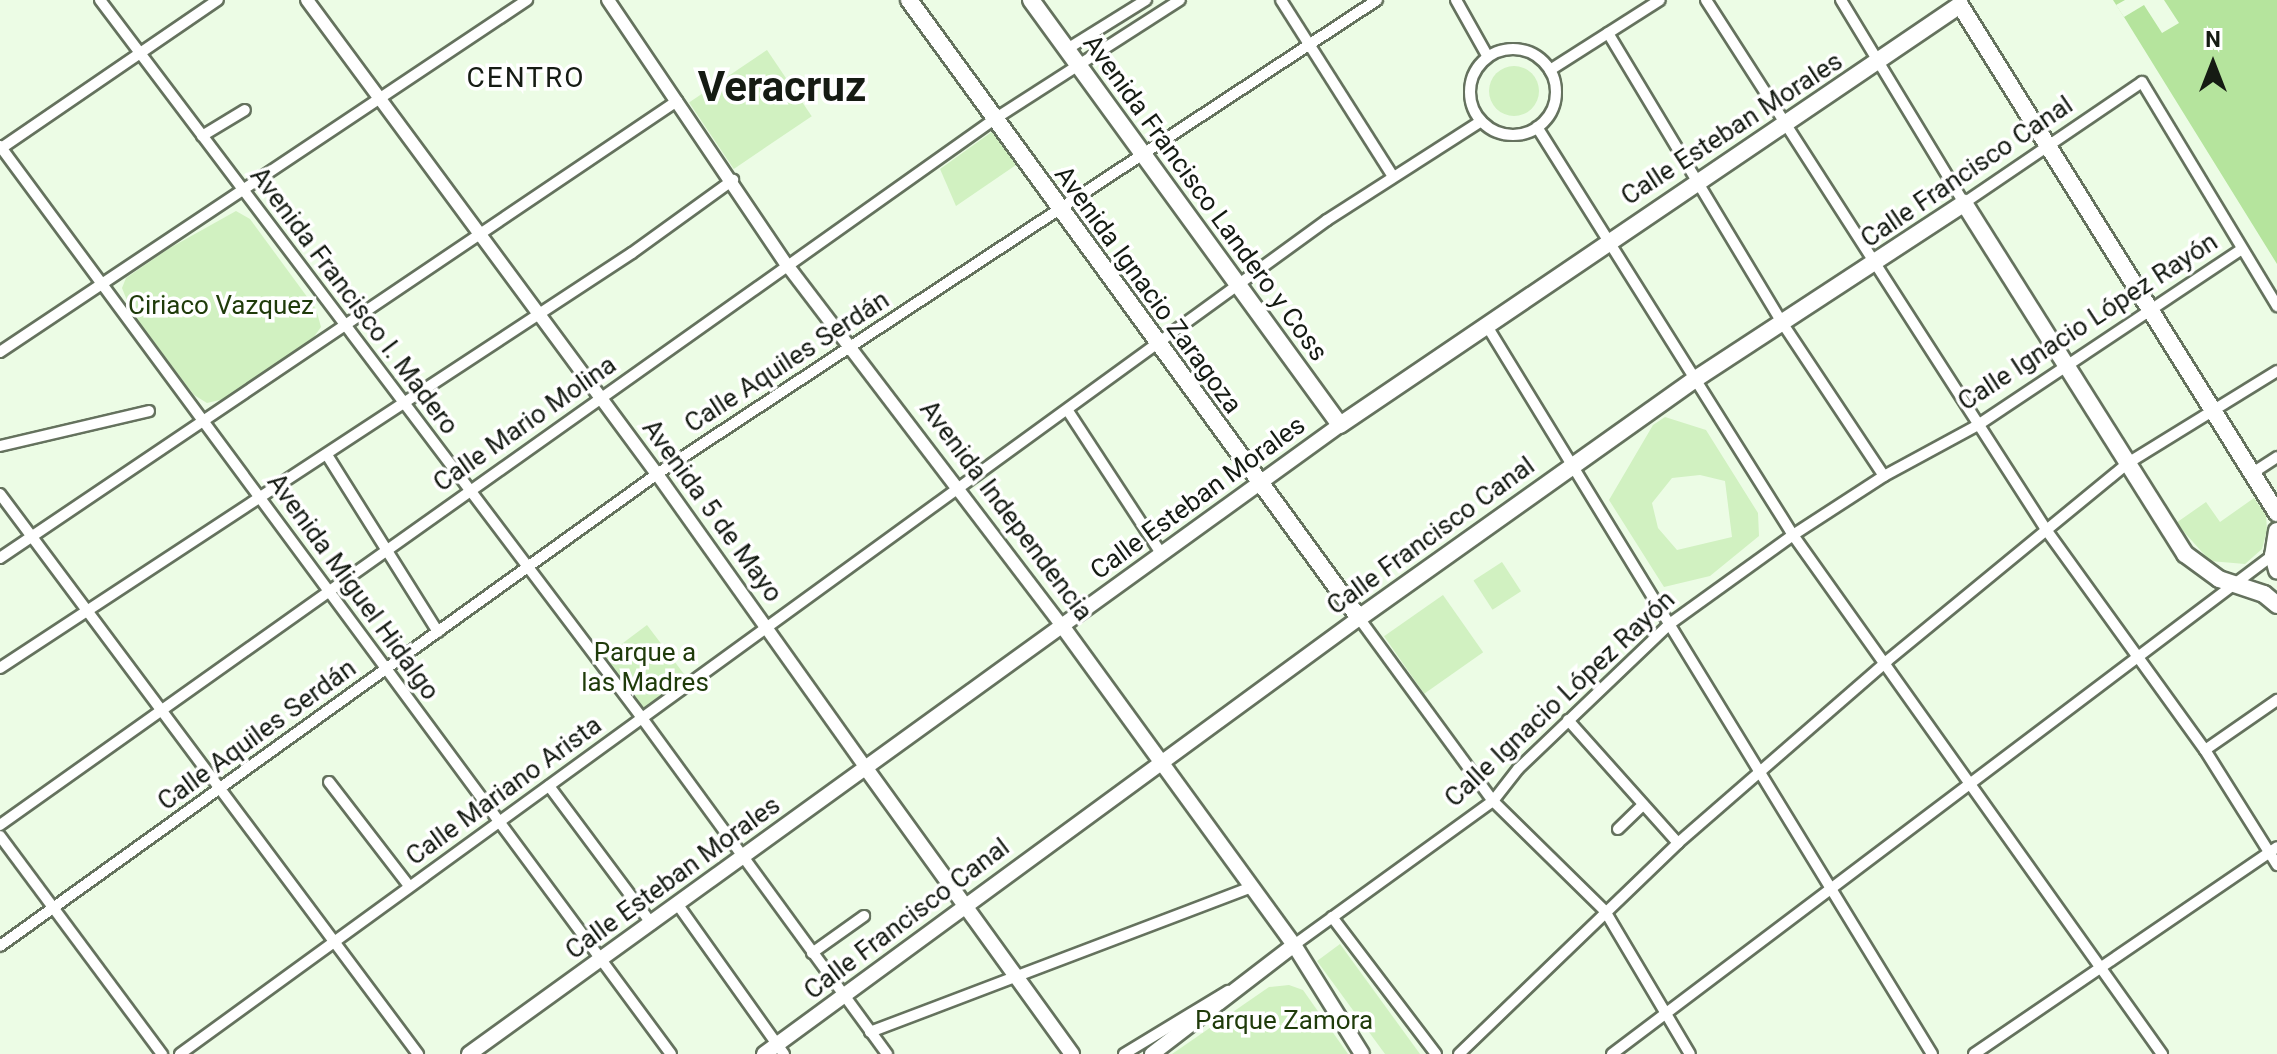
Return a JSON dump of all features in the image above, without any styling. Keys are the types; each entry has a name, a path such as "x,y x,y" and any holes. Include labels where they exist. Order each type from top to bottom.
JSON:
{"main road":[{"name":"Avenida Ignacio Zaragoza","path":"909,0 993,120 1359,618"},
{"name":"Avenida Francisco Landero y Coss","path":"1031,0 1340,425"},
{"name":"Calle Esteban Morales","path":"469,1054 602,961 741,857 1340,425 1487,326 1608,239 1786,125 1962,2"},
{"path":"1962,2 2046,147 2277,513"},
{"path":"1964,203 2185,554 2233,586 2264,594 2277,605"},
{"name":"Calle Francisco Canal","path":"764,1054 780,1049 964,904 1572,464 1781,321 1875,264 1964,203"},
{"path":"2275,563 2277,531"},
{"name":"Avenida Independencia","path":"1063,627 1294,945 1362,1054"},
{"name":"Avenida 5 de Mayo","path":"865,767 1072,1054"},
{"name":"Calle Ignacio López Rayón","path":"1152,1054 1294,945"}],"street":[{"name":"Avenida Francisco I. Madero","path":"100,0 642,718 887,1054"},
{"path":"0,147 218,0"},
{"name":"Avenida 5 de Mayo","path":"307,0 478,237 657,474 865,767"},
{"path":"0,352 244,192 527,0"},
{"name":"Avenida Independencia","path":"608,0 733,180 787,265 854,346 1063,627"},
{"path":"1067,49 1146,0"},
{"name":"Calle Mario Molina","path":"0,825 993,120 1180,0"},
{"path":"1281,0 1392,175"},
{"name":"Calle Aquiles Serdán","path":"0,946 657,474 1377,0"},
{"path":"1456,0 1488,57"},
{"path":"1550,70 1660,0"},
{"path":"1706,0 2047,531 2205,750 2273,850 2277,865"},
{"path":"1841,0 1964,203"},
{"path":"1112,22 1121,37"},
{"path":"1608,33 1781,321 1884,476"},
{"path":"1517,49 1536,56 1550,70 1553,106 1537,127 1507,135 1481,121 1471,103 1471,82 1488,57 1517,49"},
{"name":"Calle Francisco Canal","path":"1964,203 2142,82 2242,249"},
{"path":"0,558 348,327 677,101"},
{"path":"202,136 245,110"},
{"name":"Calle Mariano Arista","path":"180,1054 1392,175 1481,121"},
{"path":"1537,127 1793,535 1887,661 2162,1054"},
{"name":"Avenida Miguel Hidalgo","path":"0,147 103,282 671,1054"},
{"path":"0,668 538,315 733,180"},
{"path":"2242,249 2277,306"},
{"name":"Calle Ignacio López Rayón","path":"1294,945 1493,801 1568,720 1671,623 1793,535 1884,476 1978,425 2242,249"},
{"path":"1487,326 1762,771 1932,1054"},
{"path":"1459,1054 1678,843 1887,661 2128,463 2277,371"},
{"path":"0,446 149,411"},
{"path":"1068,411 1161,553"},
{"path":"327,455 438,632"},
{"path":"2251,474 2277,457"},
{"path":"0,494 217,790 418,1054"},
{"path":"1612,1054 2137,657 2233,586 2275,563"},
{"name":"Avenida Ignacio Zaragoza","path":"1359,618 1493,801 1605,911 1690,1054"},
{"path":"2205,750 2277,700"},
{"path":"1568,720 1678,843"},
{"path":"329,782 409,886"},
{"path":"549,786 652,924"},
{"path":"1618,829 1643,805"},
{"path":"0,836 162,1054"},
{"path":"1974,1054 2104,970 2273,850"},
{"path":"870,1032 1252,887"},
{"path":"678,905 780,1049"},
{"path":"812,953 864,916"},
{"path":"1332,917 1436,1054"},
{"name":"Calle Ignacio López Rayón","path":"1124,1054 1193,1007 1240,985"}],"green space":[{"path":"767,50 812,116 734,169 689,103"},
{"path":"1514,66 1531,74 1539,91 1531,108 1514,116 1497,108 1489,91 1497,74"},
{"path":"993,131 1016,165 956,206 940,169"},
{"name":"Ciriaco Vazquez","path":"236,211 250,219 316,309 321,327 311,341 224,399 207,403 194,395 132,313 122,288 126,278 168,249"},
{"path":"1665,417 1706,430 1758,513 1759,536 1710,576 1664,587 1609,500 1653,425","holes":["1700,475 1725,481 1732,537 1677,550 1658,528 1652,503 1672,478"]},
{"path":"2254,498 2266,515 2267,530 2262,549 2245,564 2210,561 2176,523 2206,502 2220,522"},
{"path":"1502,562 1521,591 1493,610 1473,581"},
{"path":"1443,595 1483,652 1424,694 1384,636"},
{"name":"Parque a las Madres","path":"647,625 687,678 643,711 603,658"},
{"path":"1340,944 1420,1054 1385,1054 1317,961"},
{"name":"Parque Zamora","path":"1289,985 1303,990 1348,1054 1172,1054 1269,987"}],"shaded area":[{"path":"2113,0 2277,0 2277,264 2124,17"}],"pier":[{"path":"2125,0 2164,0 2179,23 2162,33 2144,5 2124,17 2116,5"}],"district":[{"name":"CENTRO","path":"526,78"},
{"name":"Veracruz","path":"782,87"}]}
